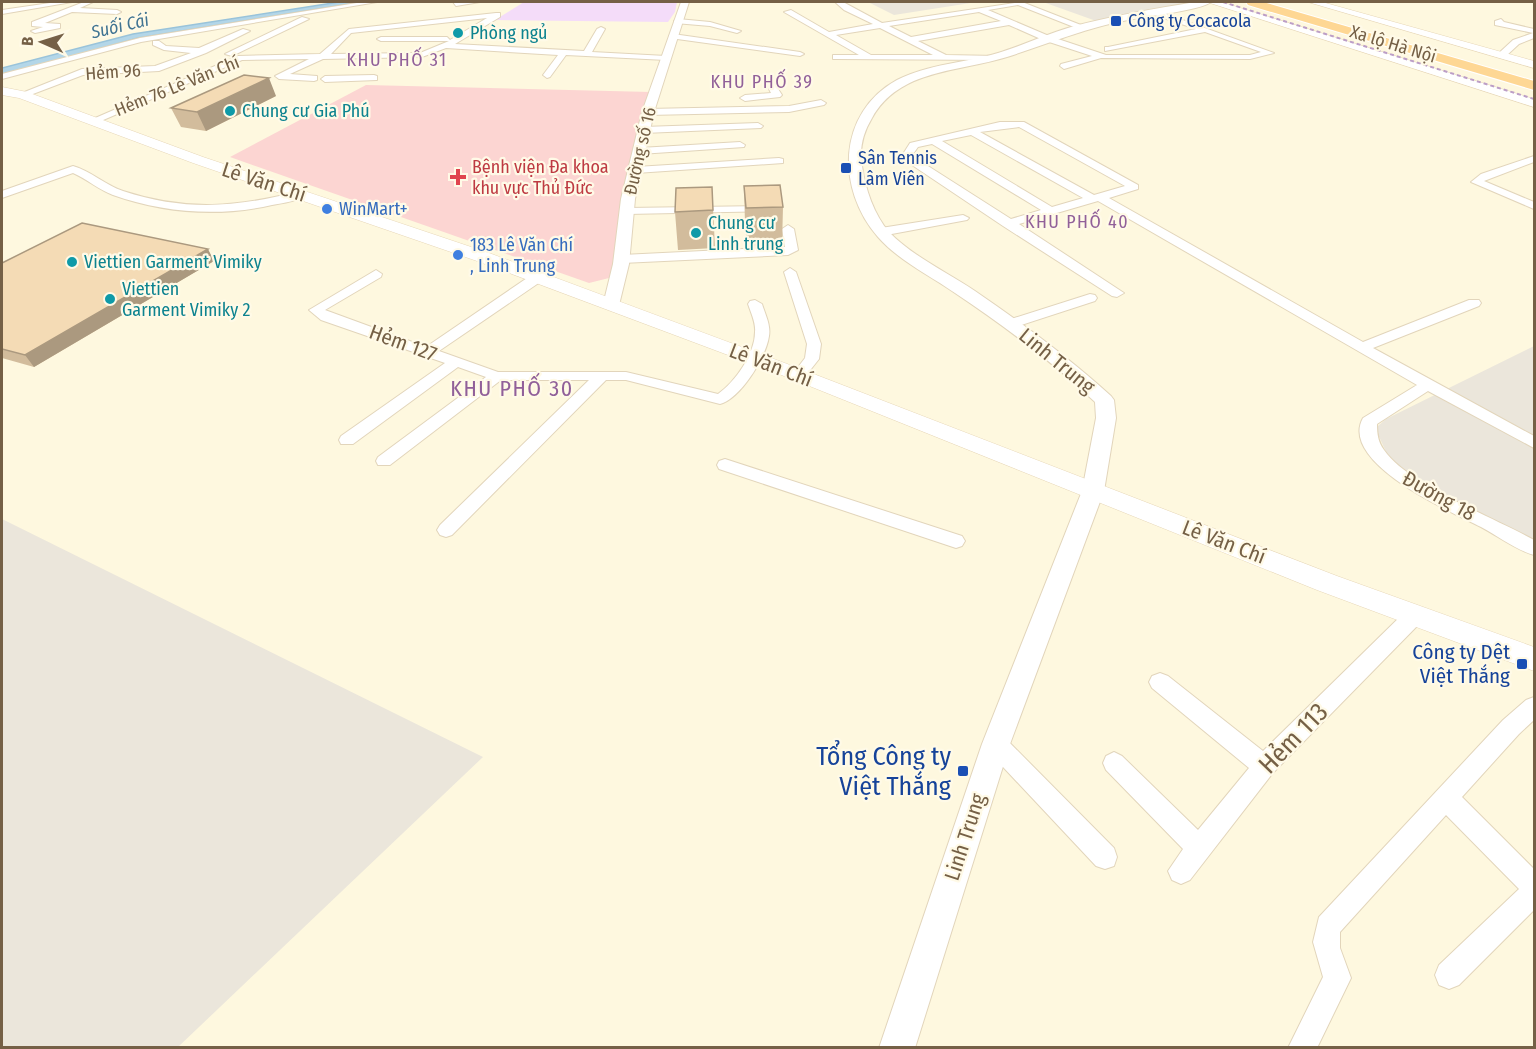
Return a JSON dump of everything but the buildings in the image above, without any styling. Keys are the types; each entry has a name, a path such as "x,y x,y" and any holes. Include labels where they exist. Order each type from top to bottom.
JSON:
{"highway":[{"name":"Xa lộ Hà Nội","path":"1252,2 1534,85"},
{"name":"Xa lộ Hà Nội","path":"1261,2 1534,85"},
{"name":"Xa lộ Hà Nội","path":"1280,2 1534,74"},
{"name":"Xa lộ Hà Nội","path":"1292,2 1534,74"}],"main road":[{"path":"1212,2 1534,105"},
{"path":"1313,2 1534,64"},
{"path":"1320,2 1534,64"},
{"name":"Lê Văn Chí","path":"2,91 22,95 91,122 538,277 799,375 1327,583 1534,659"}],"street":[{"path":"2,12 89,2"},
{"path":"122,35 320,6 373,2"},
{"path":"462,18 454,3 476,2"},
{"name":"Đường số 16","path":"611,305 622,259 627,212 650,107 685,2"},
{"path":"839,2 848,9 944,58"},
{"name":"Linh Trung","path":"897,1047 996,744 1094,491 1106,418 1104,400 1087,383 1010,324 882,232 865,203 855,158 856,140 871,111 890,89 906,80 994,58 1082,27 1212,2"},
{"path":"829,34 1019,3 1082,27"},
{"path":"35,31 56,27 35,24 68,6 117,12"},
{"path":"168,79 230,54 320,6"},
{"path":"2,76 140,40 320,6"},
{"path":"981,10 1046,38 1095,54 1250,57 1270,53 1155,12"},
{"path":"788,12 870,58"},
{"path":"314,78 279,76 325,55 350,31 497,16 446,46"},
{"path":"366,29 374,19"},
{"path":"678,21 710,24 737,31"},
{"path":"1501,21 1498,23 1534,33"},
{"path":"910,40 1011,22"},
{"path":"586,55 601,29"},
{"path":"1064,66 1095,54 1205,30"},
{"name":"Hẻm 96","path":"22,95 82,72 156,69 246,31"},
{"path":"1503,54 1516,42 1534,33"},
{"path":"673,36 800,54"},
{"path":"340,40 364,39"},
{"path":"375,39 458,39"},
{"path":"156,43 164,48 230,54"},
{"path":"409,62 435,48 446,46 666,58"},
{"path":"293,55 310,47"},
{"path":"752,59 765,48"},
{"name":"Hẻm 76 Lê Văn Chí","path":"91,122 168,79 241,58 293,55 422,54"},
{"path":"547,75 563,54"},
{"path":"354,78 393,56"},
{"path":"836,57 994,58"},
{"path":"325,79 374,78"},
{"path":"739,98 777,95 770,83"},
{"path":"650,107 696,100"},
{"path":"650,107 789,108 821,103"},
{"path":"1007,224 1134,187 1022,124 1000,125 974,133 914,145 908,154 913,161 1007,224 1116,293"},
{"path":"645,130 758,126"},
{"path":"974,133 1096,198 1534,443"},
{"path":"934,141 1050,211"},
{"path":"640,151 740,146"},
{"path":"1534,159 1485,176 1476,182 1534,206"},
{"path":"636,170 778,162"},
{"path":"2,195 73,169 116,192 191,209 261,205 301,194"},
{"path":"627,212 773,208"},
{"path":"882,232 963,218"},
{"path":"622,259 789,251 792,250 788,229"},
{"path":"790,273 814,344 812,359 799,375"},
{"name":"Hẻm 127","path":"376,274 316,310 326,317 497,376 626,376 720,399 734,387 755,358"},
{"path":"428,352 538,277"},
{"path":"1010,324 1090,298"},
{"path":"1362,347 1474,303"},
{"path":"755,358 763,334 756,304"},
{"path":"347,440 456,362"},
{"path":"384,461 497,376"},
{"path":"446,530 602,376"},
{"name":"Đường 18","path":"1428,385 1369,422 1368,435 1373,445 1387,465 1413,484 1534,548"},
{"path":"725,465 956,541"},
{"name":"Hẻm 113","path":"1181,871 1264,766 1416,614"},
{"path":"1160,682 1264,766"},
{"path":"1302,1047 1337,978 1334,964 1324,944 1328,926 1511,728 1534,707"},
{"path":"996,744 1105,857"},
{"path":"1114,763 1199,848"},
{"path":"1446,798 1534,886"},
{"path":"1449,975 1534,893"}],"shaded area":[{"path":"524,2 677,2 675,12 668,22 495,20"},
{"path":"868,2 977,2 894,15"},
{"path":"1043,2 1185,2 1191,3 1099,22"},
{"name":"Bệnh viện Đa khoa khu vực Thủ Đức","path":"366,85 651,92 613,277 589,283 230,157"},
{"path":"1534,346 1534,544 1413,482 1387,454 1377,432 1378,426 1386,419"},
{"path":"2,519 483,757 178,1047 2,1047"}],"water":[{"path":"339,2 362,2 138,38 2,76 2,68 133,34"}],"railway":[{"path":"1223,2 1534,99"}],"place":[{"name":"Công ty Cocacola","path":"1116,21"},
{"name":"Phòng ngủ","path":"458,33"},
{"name":"Chung cư Gia Phú","path":"230,111"},
{"name":"Sân Tennis Lâm Viên","path":"846,168"},
{"name":"Bệnh viện Đa khoa khu vực Thủ Đức","path":"458,177"},
{"name":"WinMart+","path":"327,209"},
{"name":"Chung cư Linh trung","path":"696,233"},
{"name":"183 Lê Văn Chí , Linh Trung","path":"458,255"},
{"name":"Viettien Garment Vimiky","path":"72,262"},
{"name":"Viettien Garment Vimiky 2","path":"110,299"},
{"name":"Công ty Dệt Việt Thắng","path":"1522,664"},
{"name":"Tổng Công ty Việt Thắng","path":"963,771"}],"district":[{"name":"KHU PHỐ 31","path":"397,60"},
{"name":"KHU PHỐ 39","path":"762,82"},
{"name":"KHU PHỐ 40","path":"1077,222"},
{"name":"KHU PHỐ 30","path":"512,388"}],"water label":[{"name":"Suối Cái","path":"120,26"}]}
